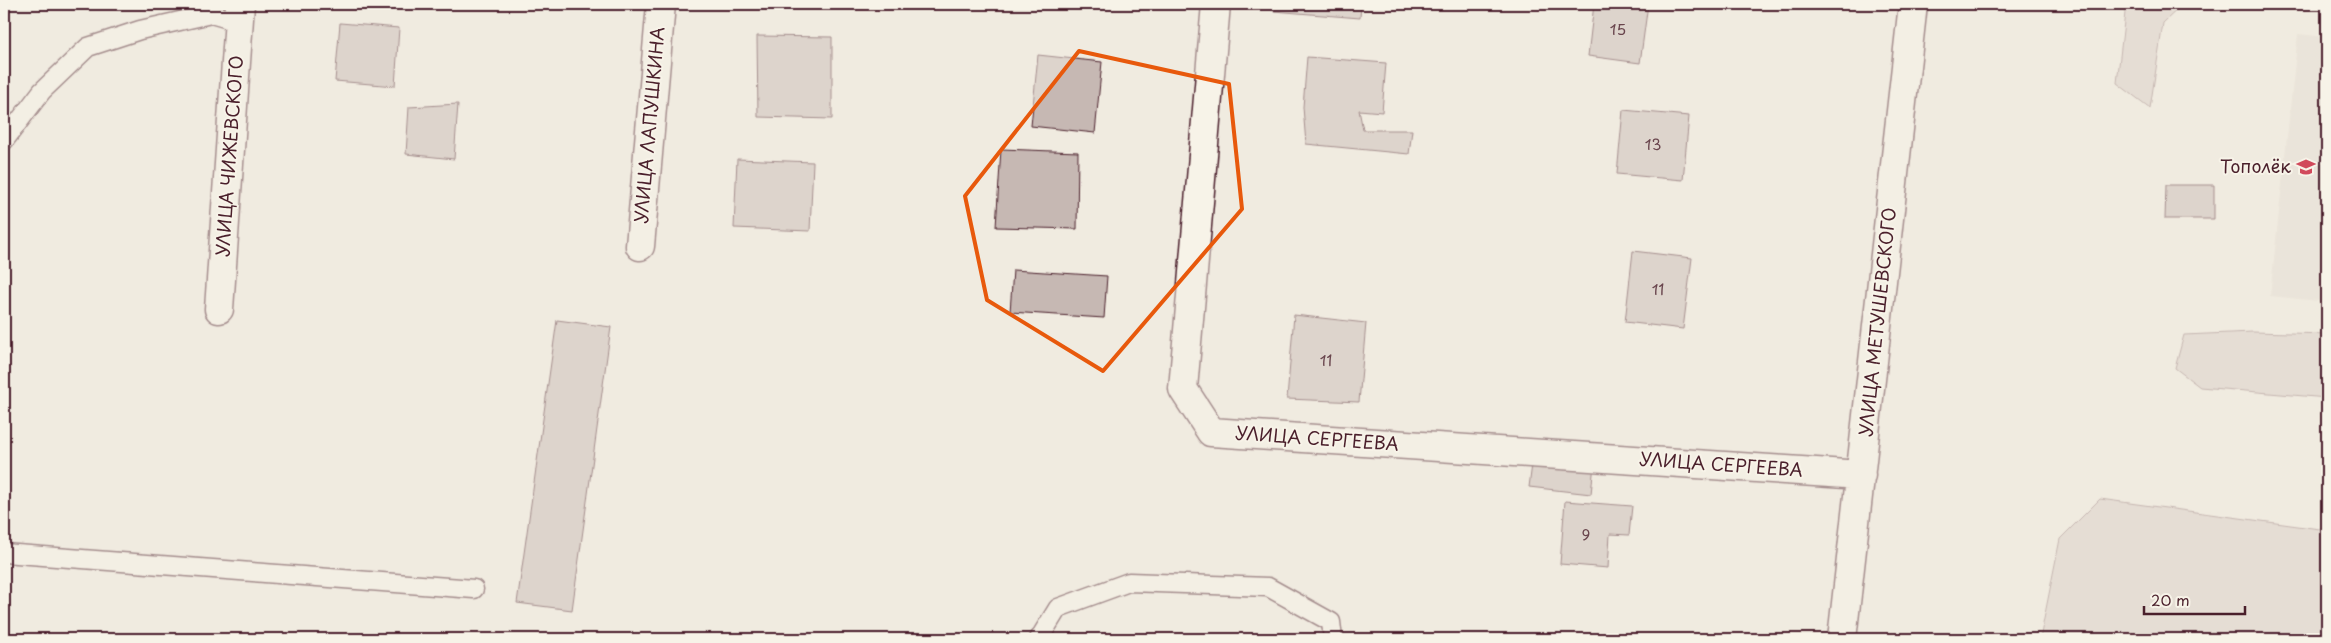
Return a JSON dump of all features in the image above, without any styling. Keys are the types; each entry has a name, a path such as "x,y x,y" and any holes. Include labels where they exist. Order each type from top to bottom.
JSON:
{"street":[{"name":"УЛИЦА ЛАПУШКИНА","path":"640,246 660,4"},
{"name":"УЛИЦА СЕРГЕЕВА","path":"1216,4 1183,389 1211,432 1861,474"},
{"name":"УЛИЦА МЕТУШЕВСКОГО","path":"1842,639 1913,4"},
{"name":"УЛИЦА ЧИЖЕВСКОГО","path":"219,308 240,13"}],"lane":[{"path":"4,141 42,91 88,47 140,30 211,14 240,13"},
{"path":"4,553 474,589"},
{"path":"1039,639 1058,608 1129,582 1268,587 1331,622 1333,639"}],"highlighted area":[{"path":"1079,51 1229,84 1242,209 1103,371 987,300 965,196"}],"shaded area":[{"path":"2126,4 2183,4 2163,23 2150,108 2117,83"},
{"name":"Тополёк","path":"2298,34 2327,37 2327,302 2270,296"},
{"path":"2253,332 2327,334 2327,398 2200,387 2175,368 2184,335"},
{"path":"2100,499 2327,530 2327,639 2040,639 2060,539"}],"building":[{"path":"504,4 570,4 570,8"},
{"path":"1273,4 1361,4 1360,18 1273,11"},
{"path":"1594,4 1648,4 1640,63 1588,56"},
{"path":"340,23 399,28 395,86 335,81"},
{"path":"757,36 832,37 832,119 758,117"},
{"path":"1038,55 1102,62 1095,133 1031,126"},
{"path":"1307,57 1386,63 1382,112 1359,110 1363,130 1412,130 1409,154 1306,144 1303,107"},
{"path":"458,104 454,159 406,154 409,107"},
{"path":"1623,110 1689,116 1683,180 1617,174"},
{"path":"1001,149 1078,152 1077,229 996,227"},
{"path":"737,159 813,162 810,231 734,228"},
{"path":"2166,185 2214,185 2214,219 2165,219"},
{"path":"1633,251 1692,258 1683,329 1625,322"},
{"path":"1013,270 1107,276 1104,318 1010,312"},
{"path":"1294,315 1366,323 1359,402 1287,399"},
{"path":"557,320 611,327 572,610 517,603"},
{"path":"1533,457 1594,464 1591,494 1529,487"},
{"path":"1565,501 1632,506 1629,535 1610,534 1608,568 1560,564"}],"place":[{"name":"Тополёк","path":"2306,167"}]}
